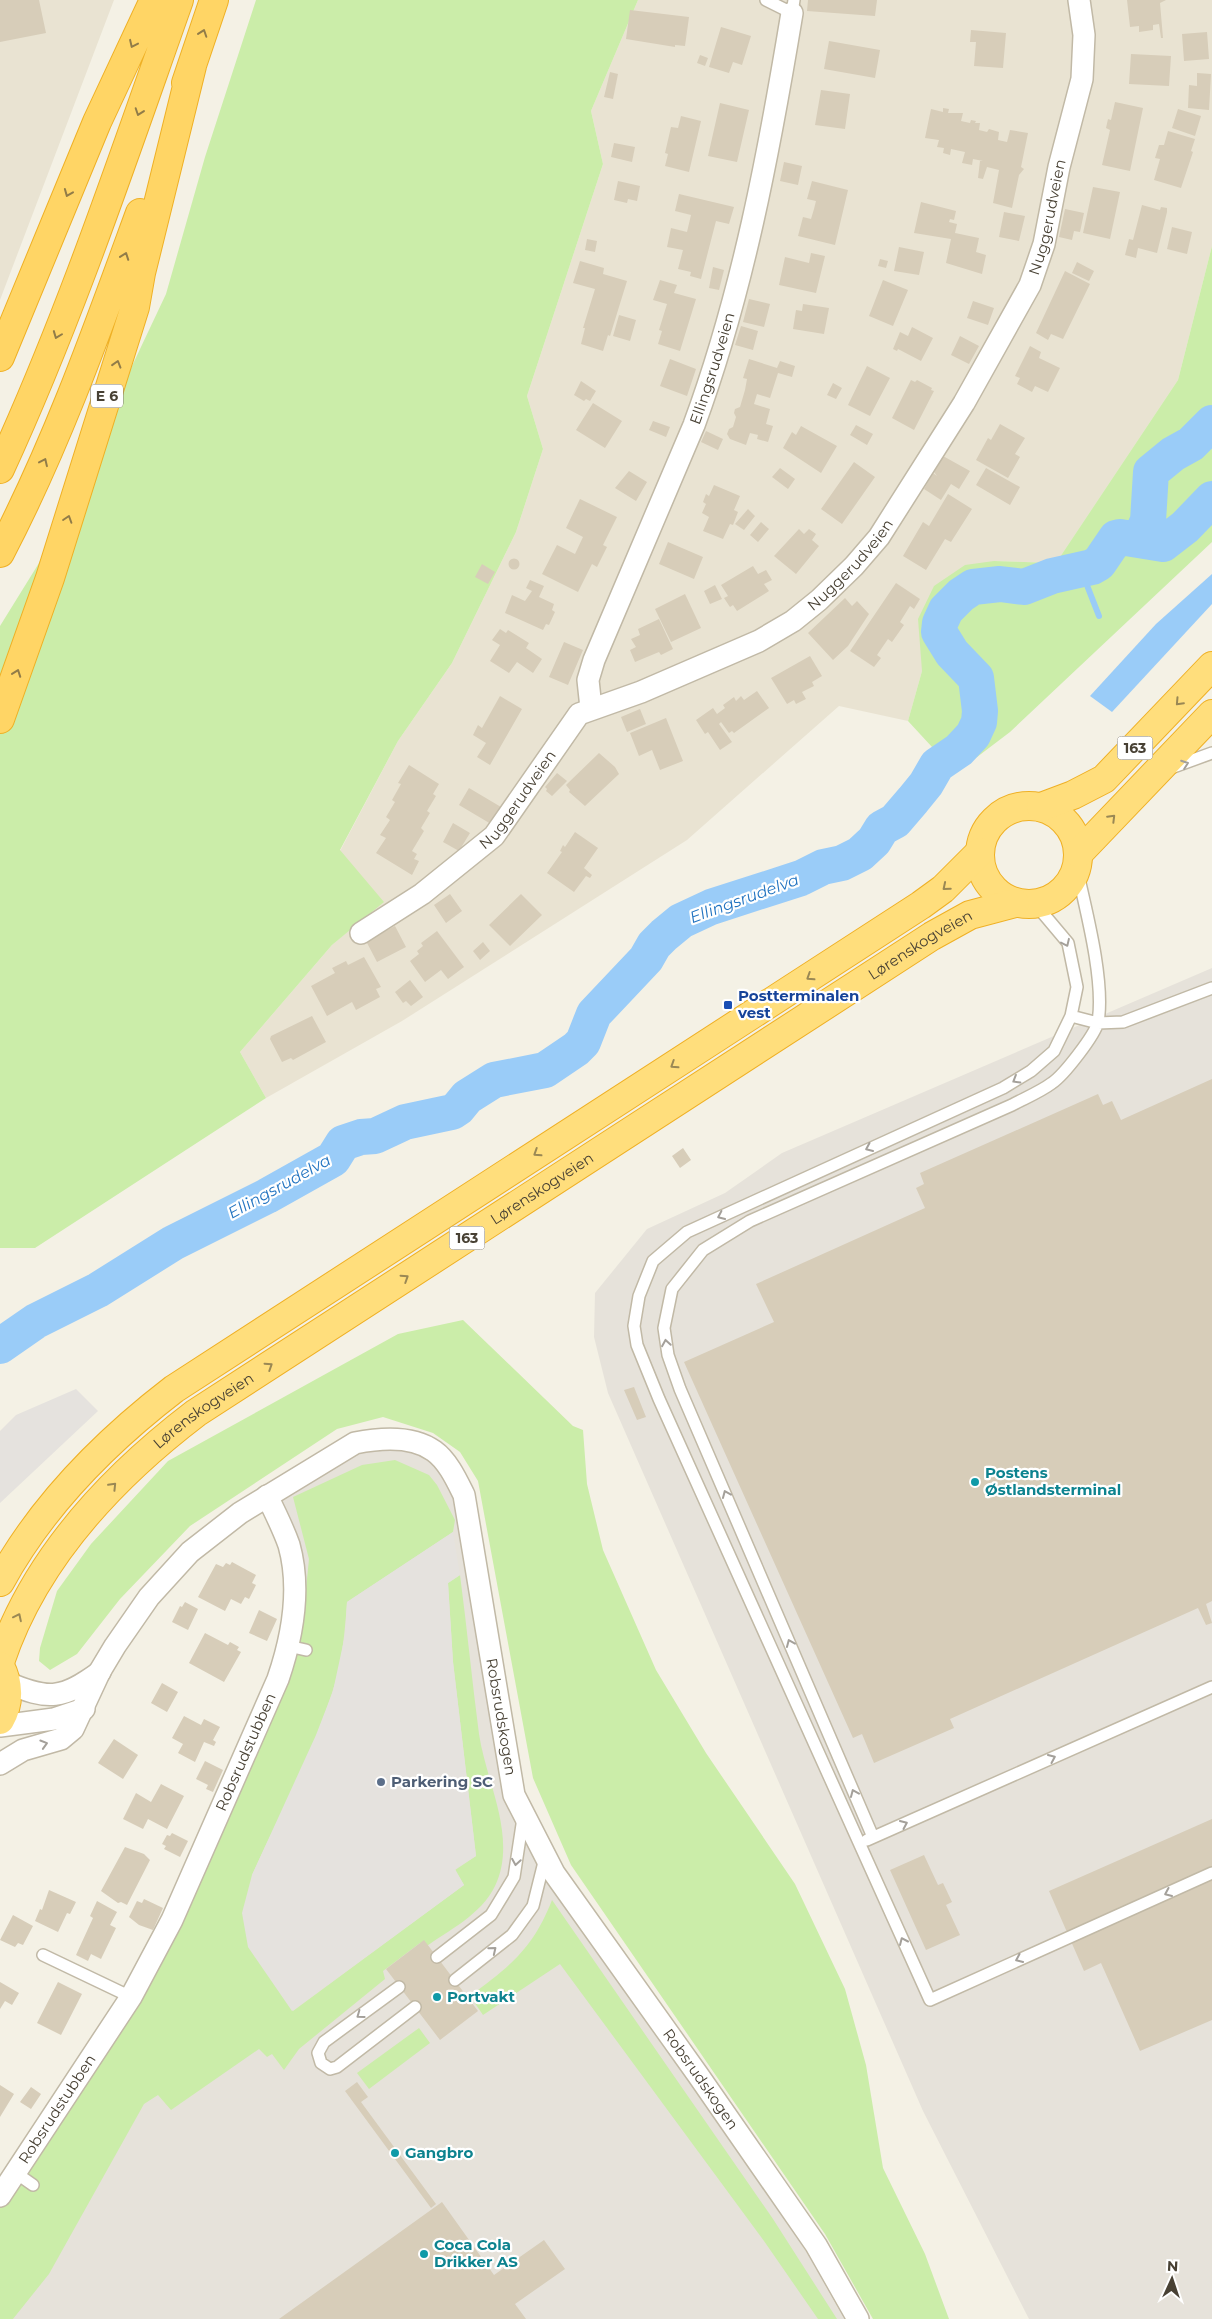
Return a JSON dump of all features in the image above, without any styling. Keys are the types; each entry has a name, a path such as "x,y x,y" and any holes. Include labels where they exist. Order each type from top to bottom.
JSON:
{"highway":[{"path":"0,357 97,122 154,0"},
{"path":"0,469 44,368 75,289 179,0"},
{"name":"E 6","path":"0,553 48,453 112,294 214,0"},
{"name":"E 6","path":"0,719 50,578 135,307 141,273 192,66"},
{"name":"163","path":"1041,808 1074,795 1104,779 1212,666"},
{"name":"163","path":"1026,904 1050,900 1061,893 1071,882 1078,862 1212,714"},
{"name":"163","path":"0,1582 26,1541 68,1486 120,1432 174,1389 922,905 944,889 980,852 982,840 995,819 1017,808 1029,806 1053,812 1063,819 1076,840 1078,862"},
{"path":"980,852 980,865 992,889 1003,897 1026,904"},
{"name":"Lørenskogveien","path":"2,1670 20,1612 71,1534 95,1504 126,1472 196,1413 932,936 970,916 1026,904"},
{"path":"0,1720 6,1706 2,1670"}],"street":[{"name":"Nuggerudveien","path":"362,933 422,894 494,836 579,714 591,708 641,692 759,641 793,621 819,600 854,566 879,537 964,403 1019,308 1030,285 1044,244 1059,168 1082,79 1084,35 1080,0"},
{"name":"Ellingsrudveien","path":"591,708 588,680 594,660 694,425 733,303 769,148 793,6"},
{"name":"Robsrudskogen","path":"0,1764 23,1750 60,1739 73,1729 100,1672 149,1597 213,1533 267,1496 355,1443 376,1438 400,1439 434,1451 455,1476 464,1495 514,1795 554,1873 816,2245 858,2319"},
{"name":"Robsrudstubben","path":"0,2196 131,1997 172,1920 278,1679 297,1648 293,1604 293,1564 284,1530 267,1496"},
{"name":"Robsrudskogen","path":"2,1670 24,1690 54,1695 72,1691 100,1672"},
{"path":"0,1726 54,1719 84,1708"}],"lane":[{"name":"Ellingsrudveien","path":"766,0 793,6"},
{"path":"1157,773 1184,765 1212,753"},
{"path":"874,1838 671,1364 664,1328 672,1289 704,1250 750,1220 1012,1105 1053,1082 1080,1053 1098,1023 1098,984 1078,862"},
{"path":"1026,904 1068,943 1077,987 1071,1016 1054,1051 1031,1071 1003,1088 687,1232 653,1261 639,1296 634,1326 637,1345 930,2000 1212,1873"},
{"path":"1071,1016 1098,1023 1123,1022 1212,988"},
{"path":"859,1843 1212,1687"},
{"path":"437,1957 491,1915 514,1877 524,1814"},
{"path":"454,1980 512,1934 533,1906 545,1856"},
{"path":"43,1955 131,1997"},
{"path":"399,1987 324,2042 318,2052 321,2063 330,2068 337,2067 414,2007"},
{"path":"16,2172 33,2185"}],"shaded area":[{"path":"0,0 114,0 0,300"},
{"path":"638,0 1212,0 1212,246 1178,380 1056,563 994,561 922,647 922,671 908,721 839,706 687,840 402,1021 266,1098 240,1052 332,945 383,902 340,851 398,741 452,663 516,532 543,449 527,396 603,164 591,111"},
{"path":"1212,968 1212,2319 1029,2319 923,2111 608,1393 594,1337 595,1293 647,1229 725,1193 782,1153"},
{"path":"76,1389 98,1411 0,1503 0,1431 16,1415"},
{"path":"400,1445 435,1463 453,1491 508,1798 640,2009 796,2234 844,2319 0,2319 0,2212 166,1918 300,1620 304,1558 274,1494 354,1450"},
{"name":"Parkering SC","path":"453,1532 460,1575 448,1583 453,1662 476,1856 455,1869 464,1885 292,2011 248,1947 242,1913 252,1875 316,1735 333,1691 345,1635 347,1602"}],"green space":[{"path":"256,0 638,0 591,111 603,164 527,396 543,449 516,532 452,663 398,741 340,850 384,902 332,945 240,1052 266,1098 35,1248 0,1248 0,626 39,563 166,294 205,157"},
{"path":"1212,246 1212,542 1010,732 956,773 908,721 922,671 918,619 934,586 965,565 994,561 1056,563 1178,380"},
{"path":"463,1320 573,1426 583,1430 587,1484 603,1550 656,1670 706,1753 795,1884 845,1989 866,2065 883,2168 925,2254 949,2319 873,2319 825,2234 571,1865 533,1778 478,1481 460,1452 433,1433 383,1417 337,1429 190,1526 120,1599 77,1654 50,1670 39,1661 40,1648 57,1591 91,1544 168,1461 398,1334"},
{"path":"395,1460 429,1475 437,1485 455,1520 453,1532 347,1602 341,1659 324,1716 305,1762 252,1875 293,2011 464,1885 455,1870 476,1856 453,1662 448,1583 460,1575 479,1734 502,1829 503,1849 501,1868 495,1886 482,1905 464,1921 424,1948 420,1943 383,1971 385,1979 299,2049 284,2070 272,2054 267,2057 259,2049 171,2110 158,2095 144,2104 49,2274 13,2319 0,2319 0,2197 171,1916 302,1628 309,1559 293,1497 362,1465"},
{"path":"552,1900 773,2219 837,2319 818,2319 764,2241 560,1964 483,2015 470,1996 519,1955 537,1931"},
{"path":"419,2028 430,2043 369,2089 357,2073"}],"water":[{"path":"1212,574 1212,604 1112,712 1090,696 1156,624"}],"building":[{"path":"0,0 39,0 46,33 0,42"},
{"path":"808,0 877,0 875,16 807,11"},
{"path":"1127,0 1166,0 1160,3 1163,38 1161,38 1159,24 1153,25 1153,30 1139,32 1139,26 1130,27"},
{"path":"630,10 689,17 685,46 675,45 675,47 626,39"},
{"path":"721,27 751,36 742,65 733,62 729,73 709,67"},
{"path":"971,30 1006,33 1003,68 974,66 976,42 970,42"},
{"path":"1207,32 1209,59 1184,61 1182,34"},
{"path":"829,41 880,50 875,78 824,69"},
{"path":"1131,54 1171,56 1169,86 1129,84"},
{"path":"700,55 708,58 705,66 697,63"},
{"path":"610,72 618,74 613,99 604,97"},
{"path":"1197,73 1211,74 1209,110 1188,108 1189,85 1197,86"},
{"path":"821,90 850,94 845,129 815,125"},
{"path":"1115,102 1143,108 1130,171 1102,165 1110,130 1106,128 1108,119 1111,120"},
{"path":"720,103 749,110 737,162 708,156"},
{"path":"943,108 949,109 948,113 963,113 961,121 970,123 971,120 976,121 975,123 980,123 979,130 987,132 989,129 999,132 998,140 1007,142 1010,130 1028,133 1021,167 1024,169 1019,175 1012,208 993,203 999,170 987,167 983,179 978,178 980,161 983,161 973,159 972,165 962,163 965,152 951,149 950,155 943,153 944,148 937,147 939,140 925,138 931,109 943,112"},
{"path":"1178,109 1201,116 1195,136 1172,128"},
{"path":"681,116 701,121 689,172 665,166 668,154 665,153 671,127 678,128"},
{"path":"1168,131 1195,139 1191,151 1193,152 1181,188 1154,180 1160,159 1155,158 1159,145 1164,145"},
{"path":"614,143 635,147 632,162 611,157"},
{"path":"784,162 802,166 798,185 780,181"},
{"path":"618,181 640,186 637,201 628,199 627,203 614,200"},
{"path":"812,181 848,190 835,245 798,236 803,217 811,219 814,209 816,201 807,199"},
{"path":"1093,187 1120,192 1110,239 1083,233"},
{"path":"679,194 734,207 729,224 716,221 701,279 690,276 691,272 678,269 683,250 667,247 671,228 687,232 691,215 675,211"},
{"path":"921,202 956,211 954,220 950,219 949,222 957,224 955,233 979,238 976,252 986,255 982,274 946,263 951,239 914,233"},
{"path":"1142,205 1160,210 1161,207 1167,208 1167,212 1157,253 1138,248 1136,258 1125,255 1129,239 1133,240"},
{"path":"1065,209 1084,213 1080,232 1074,231 1072,240 1059,237"},
{"path":"1004,212 1025,216 1019,241 999,237"},
{"path":"1172,227 1192,232 1187,254 1167,249"},
{"path":"587,239 597,241 595,252 585,250"},
{"path":"899,247 924,252 919,275 894,271"},
{"path":"811,253 825,256 816,293 779,285 785,257 809,263"},
{"path":"880,259 888,261 886,268 878,266"},
{"path":"580,261 604,268 603,274 627,281 610,336 608,335 603,351 581,344 585,328 583,328 595,289 573,283"},
{"path":"1077,262 1094,271 1089,281 1072,273"},
{"path":"713,267 724,270 719,290 709,288"},
{"path":"1065,271 1090,284 1063,339 1051,334 1048,340 1036,333"},
{"path":"660,280 677,285 674,293 696,299 680,351 658,344 662,331 659,330 667,304 653,300"},
{"path":"883,280 908,290 893,326 869,316"},
{"path":"749,299 770,304 764,327 743,322"},
{"path":"973,301 994,308 988,325 967,318"},
{"path":"803,304 829,308 824,334 793,329 796,310 802,311"},
{"path":"619,315 636,320 630,341 613,336"},
{"path":"741,326 758,331 753,350 735,345"},
{"path":"912,327 933,338 921,361 898,349 897,351 893,349 900,332 908,336"},
{"path":"960,336 979,346 969,364 951,355"},
{"path":"1030,346 1041,352 1039,358 1060,368 1048,392 1035,386 1032,392 1017,384 1020,378 1015,376"},
{"path":"670,359 696,369 687,396 660,386"},
{"path":"749,359 777,368 780,361 795,366 792,377 778,373 770,398 757,394 754,404 770,409 766,424 773,426 768,442 757,439 758,435 750,433 746,445 730,439 727,434 729,429 733,427 736,417 735,409 740,407 745,390 747,379 743,378"},
{"path":"867,366 890,378 870,416 848,405"},
{"path":"911,380 915,382 917,380 934,391 914,430 892,418"},
{"path":"581,381 596,391 590,401 586,399 584,401 574,395"},
{"path":"833,383 842,388 836,399 827,395"},
{"path":"593,403 622,421 605,448 576,430"},
{"path":"653,421 670,427 666,437 649,430"},
{"path":"1000,424 1025,438 1015,454 1020,457 1008,478 976,460 988,438 991,440"},
{"path":"856,425 873,434 867,445 850,435"},
{"path":"801,426 837,446 821,473 783,448 792,432 796,435"},
{"path":"706,431 723,439 718,450 701,442"},
{"path":"943,456 970,471 959,489 951,484 941,500 924,489 933,473 937,476 934,472"},
{"path":"854,462 875,477 842,524 821,509"},
{"path":"780,468 795,479 788,489 772,477"},
{"path":"986,468 1020,487 1010,505 976,485"},
{"path":"629,471 647,482 636,501 615,488"},
{"path":"714,485 740,496 734,510 738,512 733,525 730,524 723,539 703,531 709,517 702,513 706,504 703,502 706,494 709,496"},
{"path":"948,494 972,509 951,542 945,539 926,570 903,556 923,522 929,526"},
{"path":"580,499 617,517 603,545 607,547 597,567 592,564 578,592 542,574 557,545 575,554 583,537 566,528"},
{"path":"748,509 755,516 744,530 735,524"},
{"path":"761,522 769,529 758,542 750,535"},
{"path":"799,529 804,534 809,529 816,534 812,540 819,546 796,574 774,556"},
{"path":"668,542 703,557 694,579 659,564"},
{"path":"512,559 516,559 519,564 518,568 512,569 509,566 509,562"},
{"path":"482,564 495,572 488,584 475,577"},
{"path":"753,566 758,574 766,570 772,580 764,584 769,591 737,611 733,605 730,607 724,598 728,596 721,585"},
{"path":"530,580 544,586 539,597 554,604 552,610 555,612 549,625 546,624 543,630 505,613 512,595 525,601 532,591 526,588"},
{"path":"896,583 920,599 914,609 910,606 900,622 904,625 892,642 888,639 877,655 881,658 874,667 850,651"},
{"path":"715,585 722,599 710,604 704,591"},
{"path":"685,594 701,628 671,642 655,609"},
{"path":"845,598 852,606 857,601 869,614 848,646 833,660 808,633"},
{"path":"659,619 673,649 661,655 659,652 635,662 630,650 636,647 631,639 640,635 638,629"},
{"path":"500,629 506,633 508,630 529,643 526,648 542,659 533,673 517,662 509,673 490,661 500,645 492,640"},
{"path":"564,642 583,650 568,685 549,677"},
{"path":"810,656 822,676 812,682 814,686 802,692 806,699 796,704 794,700 787,704 771,678"},
{"path":"757,691 769,708 734,733 732,731 729,733 721,722 719,724 732,742 720,750 708,732 705,734 696,720 713,708 717,714 725,708 723,705 734,697 736,701 741,696 744,700"},
{"path":"500,696 522,709 490,765 477,757 486,743 473,735 478,725 482,728"},
{"path":"640,709 646,724 627,732 621,717"},
{"path":"666,718 683,761 660,770 652,750 639,756 630,733"},
{"path":"599,753 615,767 619,774 585,806 569,792 570,790 566,785"},
{"path":"409,765 439,784 433,794 436,796 427,811 430,813 421,828 424,831 412,851 417,854 414,859 419,861 412,875 376,853 386,838 380,835 390,820 386,817 395,802 392,800 401,784 398,783"},
{"path":"557,773 567,781 552,796 546,791 545,787"},
{"path":"469,788 501,807 491,824 459,805"},
{"path":"453,823 470,833 459,851 443,842"},
{"path":"575,832 598,848 584,868 592,875 590,878 586,876 574,892 547,873 562,852 560,851 563,845 565,847"},
{"path":"450,894 462,911 446,923 434,905"},
{"path":"521,894 542,915 510,946 489,925"},
{"path":"395,926 406,947 377,962 366,941"},
{"path":"437,931 464,967 448,979 441,970 425,982 410,961 419,954 417,951 423,946 421,943"},
{"path":"483,942 490,951 480,960 473,951"},
{"path":"364,957 381,987 376,989 380,997 356,1010 352,1002 327,1016 311,986 335,973 332,968 346,961 348,965"},
{"path":"410,980 423,997 411,1006 406,1001 403,1003 395,992"},
{"path":"312,1016 326,1042 293,1060 291,1058 282,1062 270,1039 271,1036"},
{"name":"Postens Østlandsterminal","path":"1212,1079 1212,1601 1206,1604 1212,1623 1206,1625 1198,1608 950,1719 954,1728 874,1763 862,1734 853,1738 684,1362 774,1322 756,1284 925,1208 916,1188 924,1184 920,1173 1098,1094 1103,1105 1112,1101 1121,1120"},
{"path":"683,1148 691,1160 680,1168 672,1156"},
{"path":"634,1387 646,1417 637,1420 624,1390"},
{"path":"232,1562 256,1575 252,1583 256,1585 249,1599 245,1597 241,1604 231,1599 225,1611 198,1597 216,1564 223,1567 226,1563 230,1565"},
{"path":"185,1602 198,1609 188,1630 172,1622 180,1606 182,1607"},
{"path":"259,1610 277,1619 267,1641 249,1633"},
{"path":"205,1633 228,1645 230,1642 239,1647 237,1650 241,1652 224,1682 189,1663"},
{"path":"162,1683 178,1692 167,1712 151,1703"},
{"path":"184,1716 201,1725 204,1719 220,1727 213,1740 216,1742 214,1746 204,1742 195,1762 178,1753 183,1744 172,1738"},
{"path":"114,1739 138,1755 123,1779 98,1763"},
{"path":"205,1761 223,1770 213,1792 206,1789 208,1785 196,1779"},
{"path":"161,1784 184,1796 167,1829 148,1819 143,1829 123,1819 136,1793 151,1802"},
{"path":"1212,1819 1212,2020 1140,2051 1101,1963 1084,1971 1049,1891"},
{"path":"172,1833 188,1841 180,1857 164,1849 166,1846 162,1844 167,1835 170,1836"},
{"path":"125,1847 144,1854 150,1860 127,1905 121,1902 118,1903 101,1891"},
{"path":"924,1855 938,1885 943,1883 952,1902 946,1905 960,1935 926,1950 890,1870"},
{"path":"49,1890 76,1902 70,1914 67,1913 58,1932 35,1921 40,1909 42,1910"},
{"path":"144,1899 163,1908 153,1930 139,1925 129,1917 137,1901 142,1903"},
{"path":"97,1901 117,1912 110,1925 116,1928 101,1959 91,1954 88,1961 76,1955 93,1918 90,1916"},
{"path":"13,1915 33,1926 23,1945 18,1943 15,1947 0,1940"},
{"name":"Portvakt","path":"424,1940 478,2011 440,2040 386,1969"},
{"path":"0,1982 19,1993 12,2005 5,2001 0,2009"},
{"path":"58,1982 82,1994 61,2035 37,2023"},
{"name":"Gangbro","path":"357,2082 368,2097 361,2102 436,2204 431,2208 345,2091"},
{"path":"0,2085 14,2094 0,2117"},
{"path":"31,2087 41,2094 31,2109 20,2102"},
{"name":"Coca Cola Drikker AS","path":"442,2202 494,2275 544,2240 565,2269 515,2304 526,2319 279,2319"}],"waterway":[{"name":"Ellingsrudelva","path":"1139,540 1148,521 1151,472 1173,454 1191,444 1212,423"},
{"name":"Ellingsrudelva","path":"0,1346 36,1321 98,1290 173,1243 267,1196 333,1159 343,1143 361,1137 375,1136 405,1122 452,1112 467,1097 494,1080 545,1070 583,1042 594,1014 646,959 654,945 681,921 711,907 801,878 823,867 842,863 860,854 874,841 882,828 895,821 926,784 937,765 959,750 973,735 979,722 980,711 976,678 952,653 939,632 940,623 946,610 961,595 973,587 1000,584 1024,587 1052,576 1092,567 1099,563 1116,538 1163,544 1185,527 1212,499"},
{"path":"1081,570 1099,616"}],"place":[{"name":"Postterminalen vest","path":"728,1005"},
{"name":"Postens Østlandsterminal","path":"975,1482"},
{"name":"Parkering SC","path":"381,1782"},
{"name":"Portvakt","path":"437,1997"},
{"name":"Gangbro","path":"395,2153"},
{"name":"Coca Cola Drikker AS","path":"424,2254"}]}
